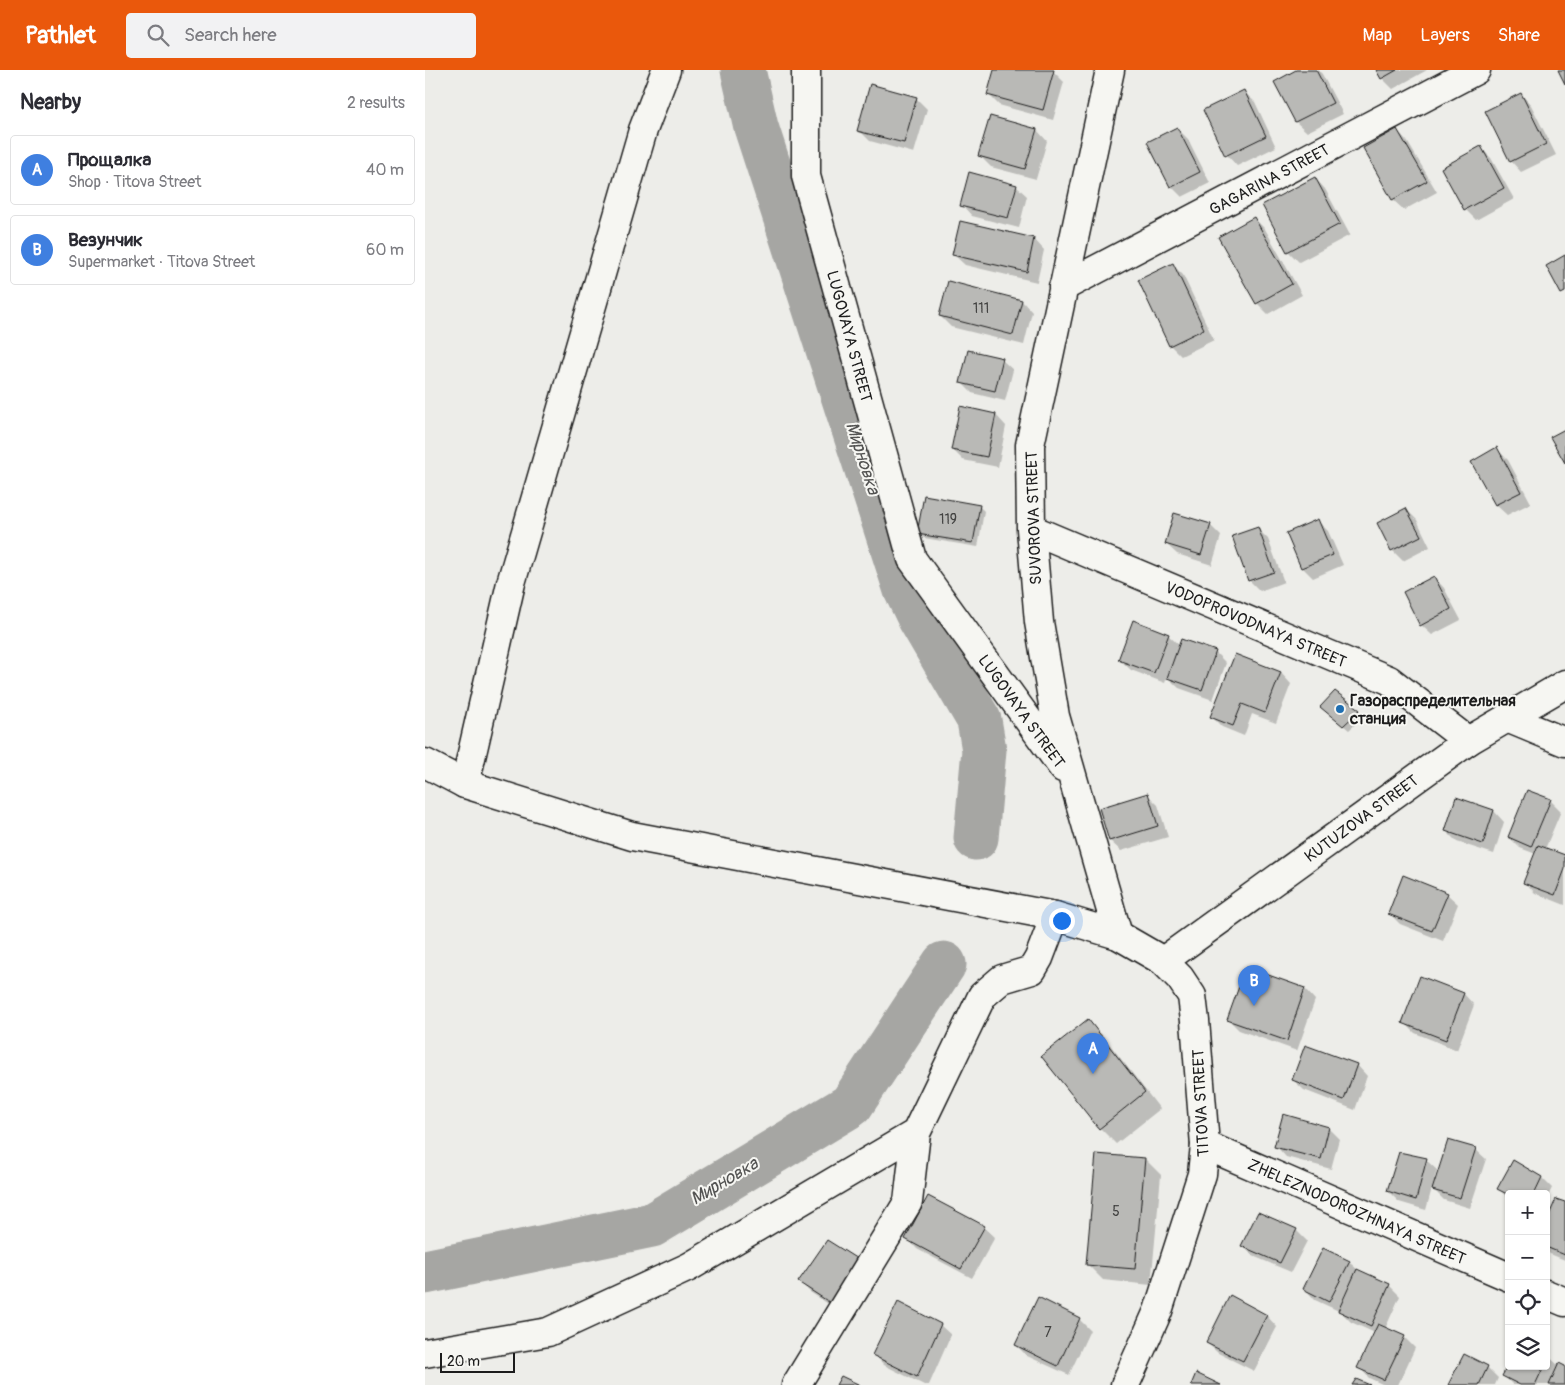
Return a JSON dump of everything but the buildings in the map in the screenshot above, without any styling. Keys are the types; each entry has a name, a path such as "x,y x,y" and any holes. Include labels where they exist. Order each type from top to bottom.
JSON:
{"street":[{"path":"465,784 511,583 643,130 666,70"},
{"name":"LUGOVAYA STREET","path":"806,70 806,176 912,559 1075,786"},
{"name":"SUVOROVA STREET","path":"1110,70 1030,445 1031,529 1039,622 1055,716 1117,935"},
{"name":"GAGARINA STREET","path":"1063,287 1476,70"},
{"name":"VODOPROVODNAYA STREET","path":"1031,529 1389,680 1468,741"},
{"name":"KUTUZOVA STREET","path":"1163,962 1468,741 1565,684"},
{"path":"1507,718 1565,742"},
{"name":"TITOVA STREET","path":"425,763 465,784 632,836 1055,916 1117,935 1163,962 1180,978 1192,996 1205,1145 1202,1174 1158,1311 1125,1385"},
{"path":"796,1385 908,1202 916,1133 983,996 1002,979 1032,970 1039,958 1055,916"},
{"path":"425,1353 548,1332 689,1267 916,1133"},
{"name":"ZHELEZNODOROZHNAYA STREET","path":"1205,1145 1505,1275"},
{"path":"1550,1296 1565,1302"}],"waterway":[{"name":"Мирновка","path":"743,70 756,127 906,590 920,619 979,720 984,750 976,838"},
{"name":"Мирновка","path":"425,1272 652,1225 851,1105 944,964"}],"place":[{"name":"Газораспределительная станция","path":"1340,709"},
{"name":"Везунчик","path":"1254,1006"},
{"name":"Прощалка","path":"1093,1074"}]}
